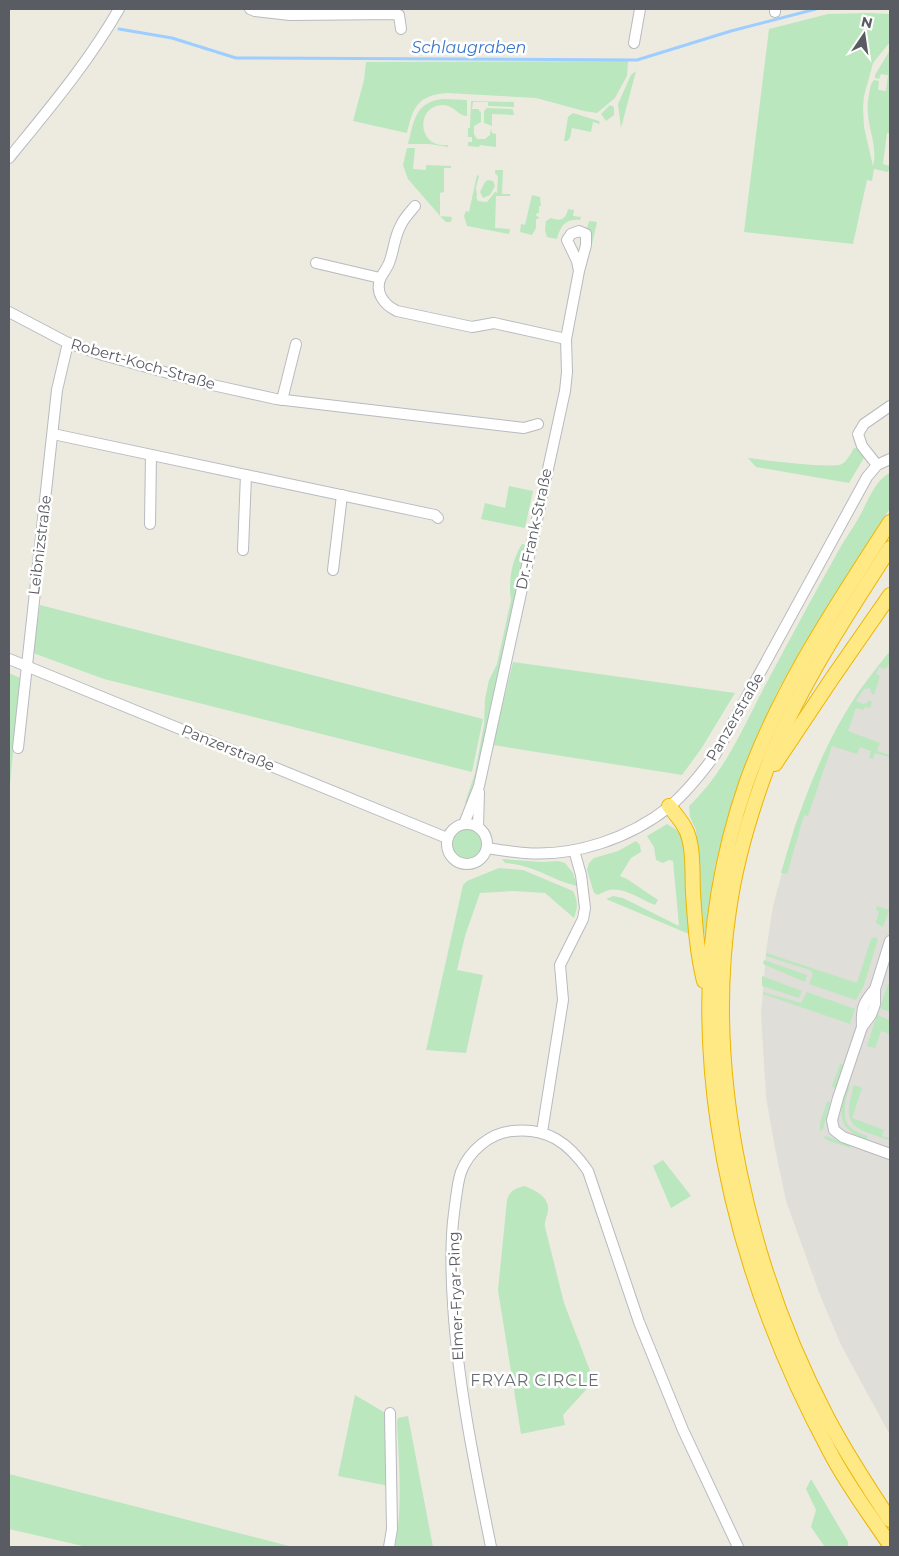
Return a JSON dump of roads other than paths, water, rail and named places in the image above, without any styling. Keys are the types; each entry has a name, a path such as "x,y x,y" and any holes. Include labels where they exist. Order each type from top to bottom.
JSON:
{"highway":[{"path":"890,522 814,643 779,707 762,745 747,784 729,842 716,907 700,963 708,999 712,1086 722,1152 736,1214 757,1286 786,1362 831,1455 890,1545"},
{"path":"890,548 812,675 788,721 760,788 735,877 729,909 724,954 722,1029 726,1084 736,1149 762,1258 788,1330 812,1386 844,1448 890,1520"},
{"path":"760,788 890,595"},
{"path":"669,806 688,834 704,945"}],"street":[{"path":"9,158 74,78 119,9"},
{"path":"250,9 290,15 358,12 396,14 399,15 401,29"},
{"path":"634,44 640,9"},
{"path":"415,206 401,225 395,238 390,262 380,278 380,294 383,302 397,312 472,327 494,323 566,339"},
{"path":"316,263 380,278"},
{"name":"Dr.-Frank-Straße","path":"464,824 479,786 564,391 567,372 566,339 579,271"},
{"name":"Robert-Koch-Straße","path":"9,312 68,342 103,355 282,400 524,428 538,424"},
{"name":"Leibnizstraße","path":"18,748 57,390 68,342"},
{"path":"282,400 296,344"},
{"path":"877,465 862,446 858,434 864,424 890,406"},
{"path":"53,434 435,515 438,518"},
{"path":"150,455 150,524"},
{"name":"Panzerstraße","path":"487,848 526,853 548,853 574,850 609,840 630,832 649,821 691,786 719,747 867,477 877,465 890,459"},
{"path":"243,550 246,474"},
{"path":"334,570 342,495"},
{"name":"Panzerstraße","path":"9,659 447,838"},
{"name":"Dr.-Frank-Straße","path":"478,827 479,786"},
{"path":"464,824 478,827 486,837 487,848 480,860 468,865 456,861 448,851 447,838 453,829 464,824"},
{"path":"542,1132 563,1000 560,965 583,919 585,908 581,875 574,850"},
{"path":"890,940 874,989 875,1004 872,1015 862,1027 834,1111 832,1126 848,1140 890,1154"},
{"name":"Elmer-Fryar-Ring","path":"491,1547 464,1406 456,1349 451,1266 452,1226 461,1172 474,1151 489,1139 508,1131 525,1130 542,1132 562,1142 574,1153 588,1171 639,1322 683,1430 738,1547"},
{"path":"389,1547 392,1529 390,1413"}],"waterway":[{"name":"Schlaugraben","path":"119,29 172,38 236,58 637,60 731,31 816,9"}],"district":[{"name":"FRYAR CIRCLE","path":"535,1380"}]}
